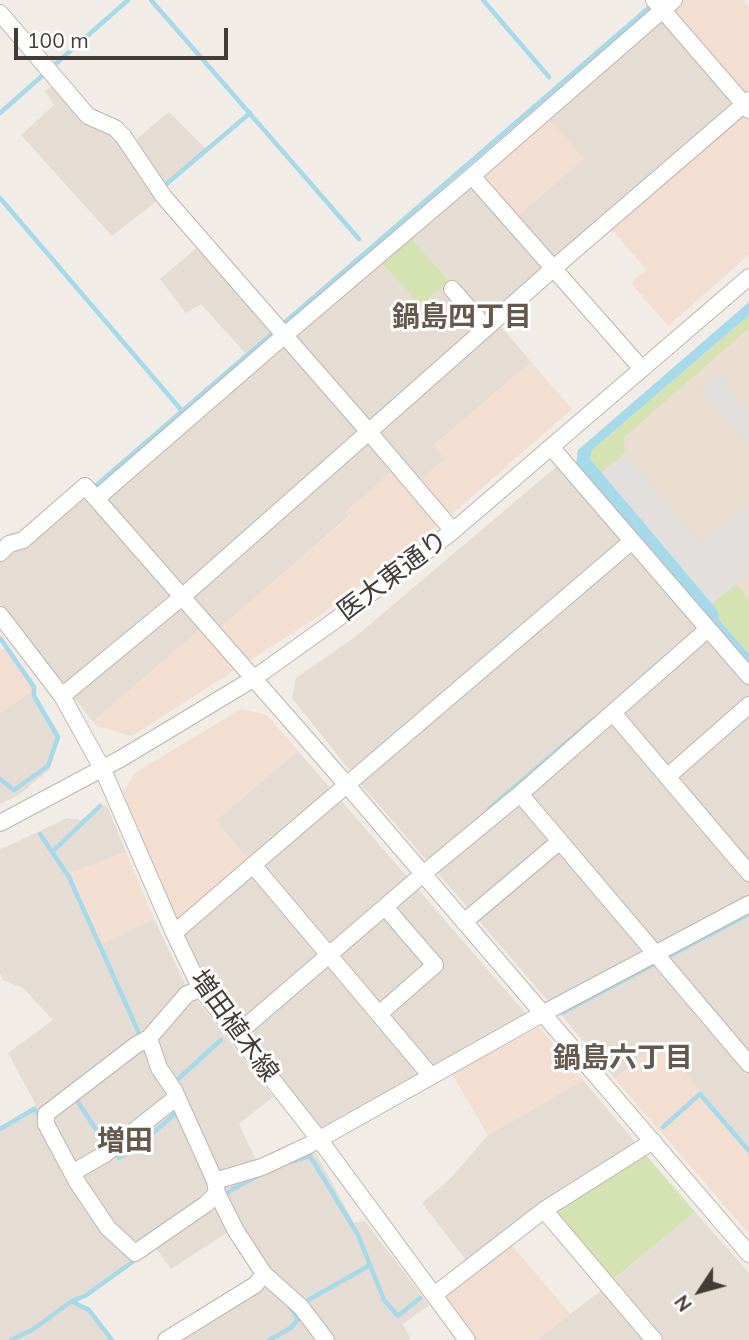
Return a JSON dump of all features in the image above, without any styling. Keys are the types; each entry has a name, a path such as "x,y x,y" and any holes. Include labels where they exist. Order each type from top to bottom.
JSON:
{"street":[{"path":"11,545 92,494 281,331 472,176 662,4 747,105 554,268 182,597 61,696"},
{"path":"0,13 88,116 115,128 123,136 164,197 453,531"},
{"path":"472,176 642,369"},
{"name":"医大東通り","path":"0,823 103,770 253,678 330,624 453,531 749,277"},
{"path":"452,289 486,328"},
{"path":"551,447 749,676"},
{"path":"92,494 347,785 749,1254"},
{"path":"174,933 632,541"},
{"name":"増田植木線","path":"0,615 61,696 103,770 201,989 319,1139 467,1340"},
{"path":"237,1034 520,794 708,629"},
{"path":"667,777 749,705"},
{"path":"613,713 749,873"},
{"path":"520,794 749,1064"},
{"path":"464,922 559,841"},
{"path":"253,865 430,1076"},
{"path":"201,989 187,994 143,1041 46,1119 72,1173 108,1228 135,1253 218,1192 749,904"},
{"path":"379,1014 436,965 386,907"},
{"path":"143,1041 177,1097 236,1231 264,1274 301,1307 326,1340"},
{"path":"72,1173 105,1154 177,1097"},
{"path":"434,1295 544,1210 653,1141"},
{"path":"544,1210 654,1340"},
{"path":"166,1340 255,1285 264,1274"}],"shaded area":[{"path":"682,0 743,0 749,7 749,255 668,326 631,283 646,269 610,228 742,114 660,20"},
{"path":"660,20 735,105 499,324 531,362 434,445 445,459 413,487 346,512 349,516 211,636 203,627 93,722 0,604 0,543 12,532 23,544 91,487 106,496 382,263 420,306 449,281 411,238"},
{"path":"61,80 92,113 132,143 169,112 207,150 164,186 167,193 112,236 21,135 54,105 45,91"},
{"path":"548,118 584,159 516,218 481,177"},
{"path":"206,240 279,324 245,353 201,304 186,313 160,279"},
{"path":"749,315 749,654 590,459"},
{"path":"531,362 572,409 451,515 325,612 132,736 96,726 93,722 203,627 211,635 349,517 345,512 396,467 413,487 445,459 434,445"},
{"path":"718,373 749,410 749,447 700,388"},
{"path":"625,453 700,543 749,503 749,573 712,604 601,473"},
{"path":"557,466 749,686 749,898 549,1002 359,782 292,698 296,678 355,637"},
{"path":"6,647 35,689 0,713 0,651"},
{"path":"35,689 35,700 60,737 49,770 19,795 0,804 0,713"},
{"path":"241,709 267,715 298,751 216,820 251,863 177,925 123,792 135,773"},
{"path":"298,751 527,1015 322,1130 205,982 177,925 216,820"},
{"path":"100,804 108,808 126,852 71,873 99,945 154,919 187,988 273,1097 239,1124 258,1164 308,1139 354,1223 365,1221 429,1305 403,1324 411,1340 162,1340 258,1279 228,1232 171,1269 154,1246 74,1302 89,1309 110,1340 0,1340 0,1127 36,1105 8,1053 53,1020 23,988 3,980 0,973 0,849 67,818 81,820"},
{"path":"126,852 154,919 100,945 71,872"},
{"path":"749,911 749,1149 658,1042 615,1079 558,1011"},
{"path":"539,1027 583,1080 488,1135 452,1074"},
{"path":"658,1042 749,1149 749,1234 615,1079"},
{"path":"583,1080 645,1154 469,1264 422,1203 453,1176 488,1135"},
{"path":"695,1212 749,1273 749,1340 536,1340 603,1289"},
{"path":"511,1244 570,1314 536,1340 476,1340 437,1286"}],"green space":[{"path":"411,238 449,281 420,306 382,263"},
{"path":"749,315 749,328 624,437 625,453 601,473 590,459 592,450"},
{"path":"736,584 749,599 749,654 719,620 718,612 712,604"},
{"path":"645,1154 695,1212 613,1280 554,1211"}],"water":[{"path":"749,302 749,315 592,450 590,459 712,604 718,612 719,620 749,654 749,666 576,464 578,450"}],"waterway":[{"path":"0,113 128,0"},
{"path":"151,0 359,239"},
{"path":"483,0 549,77"},
{"path":"92,489 652,5"},
{"path":"164,186 250,113"},
{"path":"0,198 183,412"},
{"path":"0,638 34,687 34,696 58,737 48,766 14,790 0,779"},
{"path":"489,809 594,719"},
{"path":"52,852 100,806"},
{"path":"40,834 69,877 138,1031 139,1039"},
{"path":"671,955 749,914"},
{"path":"562,1013 654,964"},
{"path":"176,1081 221,1040"},
{"path":"663,1127 700,1094 749,1151"},
{"path":"76,1099 105,1143"},
{"path":"116,1154 119,1158 143,1142 177,1112 175,1108"},
{"path":"0,1129 34,1109 44,1116"},
{"path":"290,1162 310,1156 358,1235 384,1300 398,1316 420,1298"},
{"path":"222,1197 259,1175"},
{"path":"11,1340 32,1330 72,1301 85,1296 138,1258"},
{"path":"305,1302 370,1265"},
{"path":"73,1302 89,1310 112,1340"},
{"path":"269,1340 291,1328 298,1319 290,1307"}],"district":[{"name":"鍋島四丁目","path":"462,318"},
{"name":"鍋島六丁目","path":"623,1059"},
{"name":"増田","path":"125,1142"}]}
